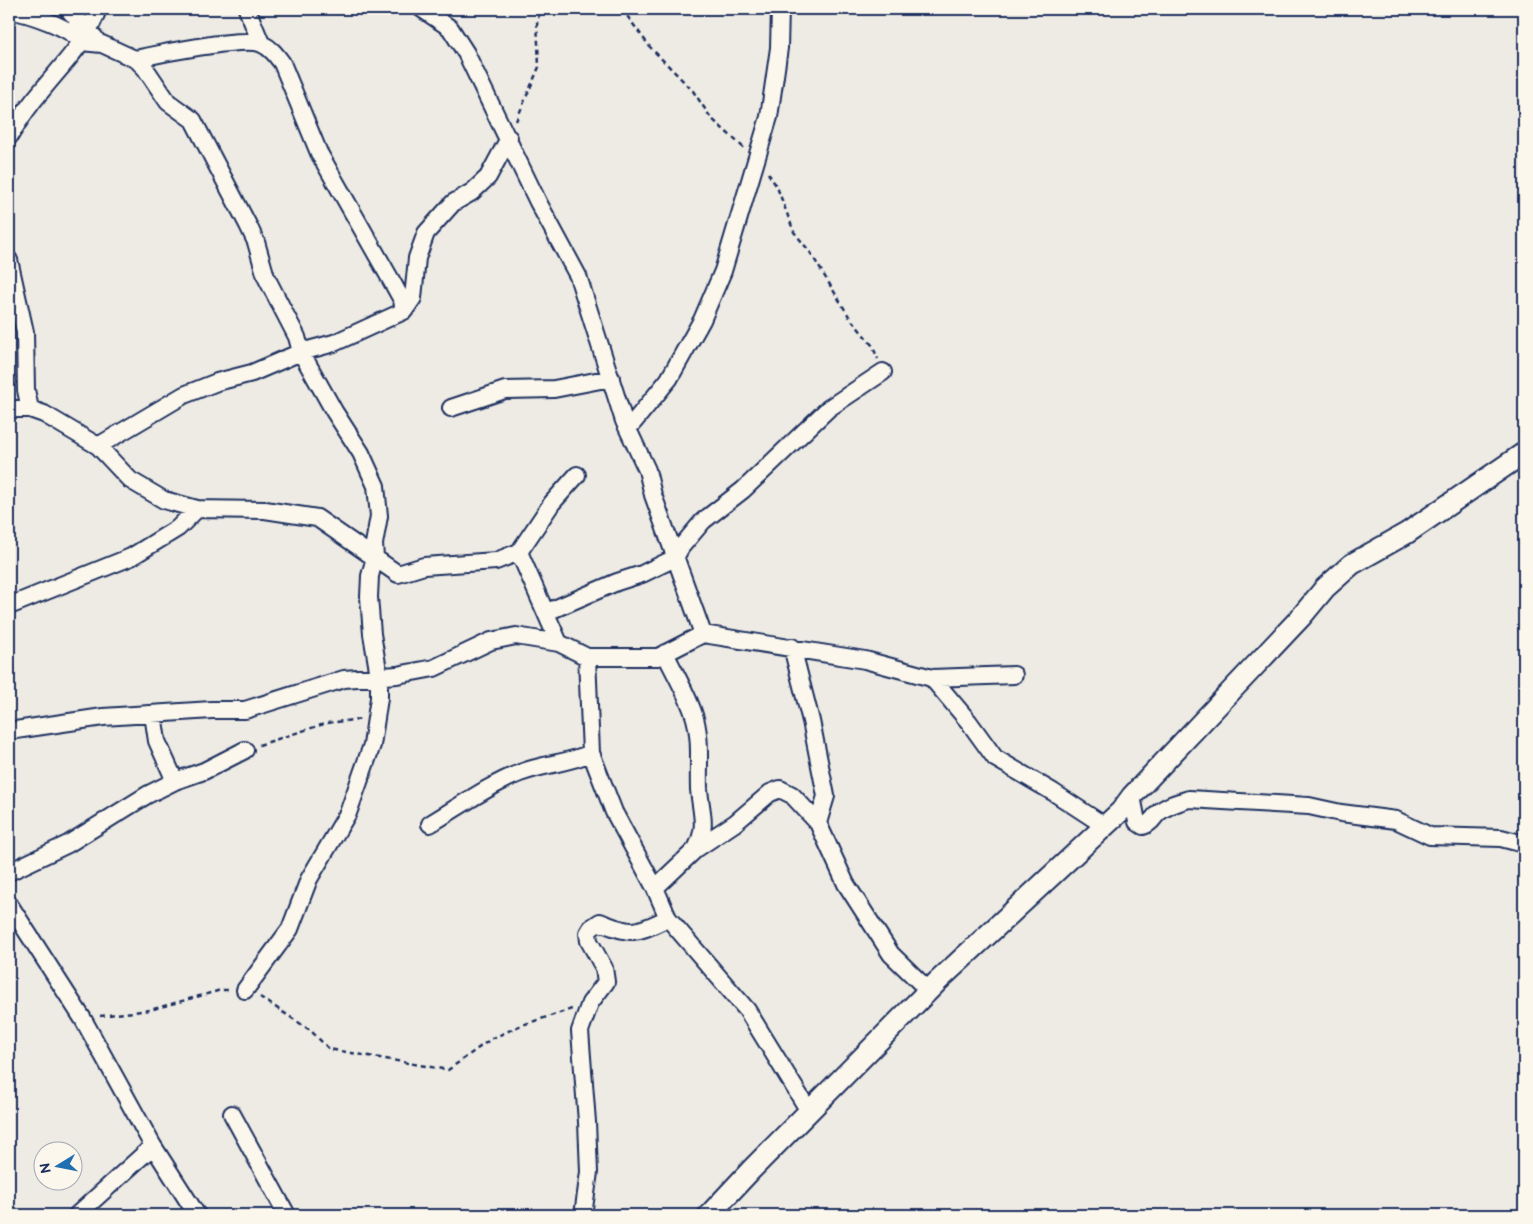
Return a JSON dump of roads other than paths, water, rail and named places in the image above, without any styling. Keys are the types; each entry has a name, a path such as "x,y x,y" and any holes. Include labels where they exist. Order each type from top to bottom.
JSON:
{"street":[{"path":"68,9 84,37"},
{"path":"9,137 43,88 68,62 84,37 98,9"},
{"path":"247,9 261,43"},
{"path":"422,9 450,28 509,138 538,202 578,276 628,428 647,470 653,495 674,558 703,634"},
{"path":"628,428 669,379 702,320 723,270 769,117 779,48 780,9"},
{"path":"9,10 30,15 134,59 145,68 168,102 193,120 252,234 266,277 298,337 301,352 334,411 361,453 376,486 379,516 374,544 375,557 370,576 369,597 372,634 380,676 372,745 348,813 309,879 290,929 245,990"},
{"path":"134,59 178,50 241,42 261,43 274,52 282,63 319,153 402,300 404,312"},
{"path":"98,446 184,395 217,382 252,373 301,352 334,342 404,312 413,298 417,258 426,233 453,203 472,192 488,177 509,138"},
{"path":"9,260 24,332 26,390 30,409"},
{"path":"547,612 617,582 642,574 674,558 680,547 703,521 743,490 829,408 883,372"},
{"path":"451,408 505,390 554,389 611,378"},
{"path":"9,408 30,409 44,414 98,446 130,480 164,500 197,509 265,510 317,518 398,574 424,566 496,561 519,552 552,503 577,475"},
{"path":"709,1215 809,1111 929,991 1121,811 1132,796 1339,576 1352,564 1407,533 1524,453"},
{"path":"9,606 131,556 178,528 197,509"},
{"path":"519,552 559,643"},
{"path":"9,731 103,717 212,710 245,710 344,679 397,675 434,668 491,641 516,636 559,643 586,657 658,657 703,634 864,660 932,678 1014,675"},
{"path":"792,647 811,721 826,796 818,823"},
{"path":"665,653 694,714 700,758 699,790 704,818 702,836 696,849"},
{"path":"586,657 590,753 614,812 655,888 668,918 747,1010 809,1111"},
{"path":"932,678 969,722 995,758 1053,792 1105,826"},
{"path":"153,714 157,741 176,781"},
{"path":"9,872 68,844 147,795 176,781 204,771 245,750"},
{"path":"430,824 519,773 554,762 578,759 590,753"},
{"path":"655,888 696,849 735,822 770,793 780,789 792,796 818,823 846,884 891,954 929,991"},
{"path":"1132,796 1137,822 1143,826 1151,823 1158,813 1172,804 1190,799 1309,806 1341,813 1396,820 1430,836 1501,838 1524,844"},
{"path":"9,904 83,1019 153,1146 198,1215"},
{"path":"582,1215 589,1172 580,1031 590,1003 606,982 604,968 590,941 588,933 591,928 600,922 629,932 638,932 668,918"},
{"path":"232,1114 287,1215"},
{"path":"77,1215 153,1146"}]}
